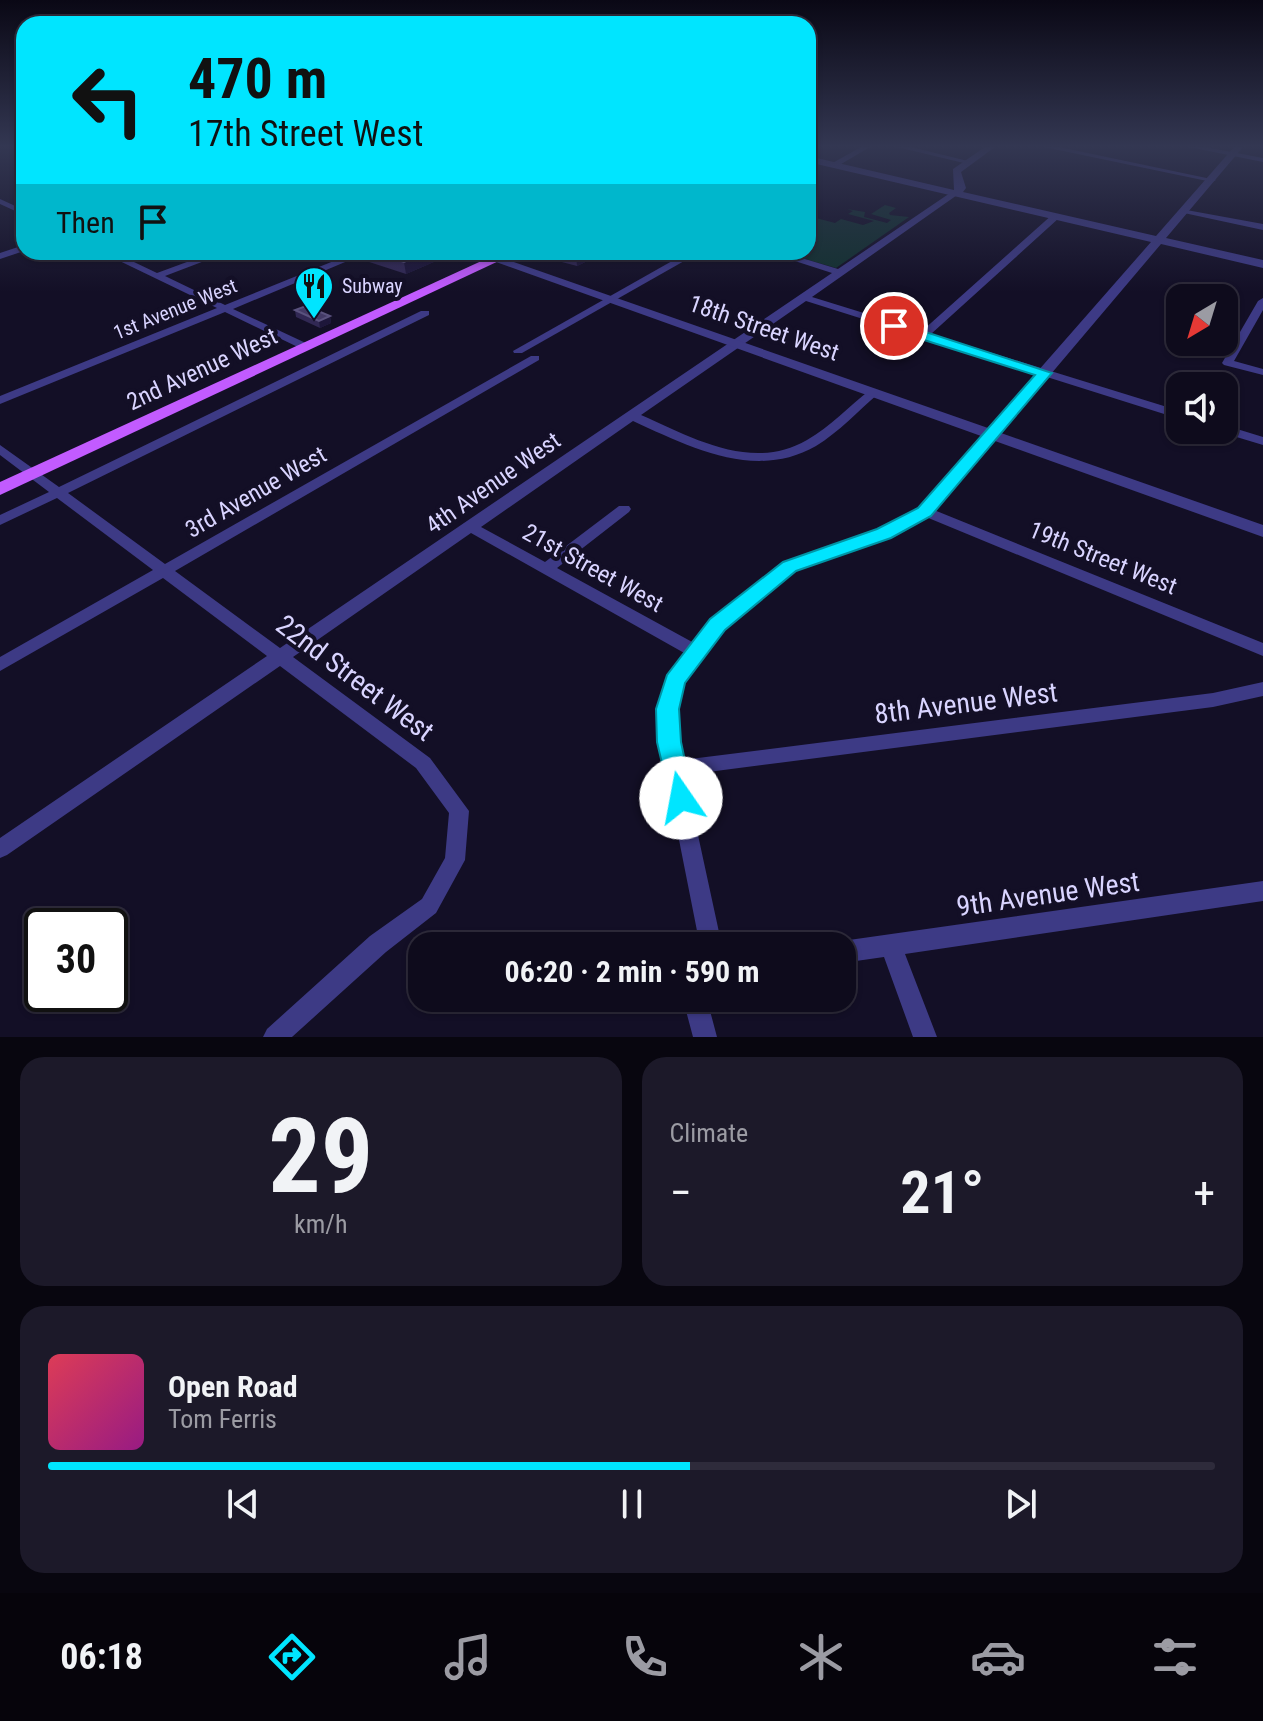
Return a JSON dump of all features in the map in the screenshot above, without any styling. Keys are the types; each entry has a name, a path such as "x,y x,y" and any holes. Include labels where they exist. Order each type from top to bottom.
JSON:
{"main road":[{"name":"2nd Avenue West","path":"0,489 496,260"}],"street":[{"name":"4th Avenue West","path":"0,849 469,526 739,345 953,195"},
{"path":"966,195 1263,264"},
{"path":"708,932 674,769 667,709 675,681 717,625 789,567 884,533 925,512 1198,195"},
{"path":"1184,211 1263,227"},
{"path":"923,335 1056,216"},
{"path":"123,260 306,347"},
{"path":"157,276 201,260"},
{"name":"1st Avenue West","path":"0,400 345,260"},
{"name":"18th Street West","path":"496,260 1263,531"},
{"path":"518,351 681,260"},
{"path":"798,260 841,273"},
{"path":"806,298 1166,411"},
{"path":"1263,301 1260,314 1228,363 1263,372"},
{"path":"0,521 425,313"},
{"name":"3rd Avenue West","path":"0,665 535,358"},
{"path":"633,416 696,444 733,456 762,458 789,454 810,444 874,392"},
{"path":"1238,433 1263,441"},
{"name":"22nd Street West","path":"0,449 423,763 459,811 455,860 429,906 378,944 275,1037"},
{"path":"546,569 624,509"},
{"name":"19th Street West","path":"925,512 1263,650"},
{"name":"21st Street West","path":"469,526 695,651"},
{"name":"8th Avenue West","path":"674,769 1213,700 1263,689"},
{"name":"9th Avenue West","path":"856,950 1263,891"},
{"path":"891,945 925,1037"},
{"path":"698,1012 705,1037"}],"green space":[{"path":"885,205 896,208 890,215 909,217 836,268 808,260 816,260 816,218 835,223 841,219 863,225 874,221 848,214 853,211 847,209 865,212 864,217 887,223 891,220 871,214"}],"building":[{"path":"306,306 330,316 319,321 295,310"}],"place":[{"name":"Subway","path":"314,320"}],"route":[{"path":"681,798 669,742 667,709 675,681 717,625 759,588 789,567 884,533 925,512 1044,373 894,326"}]}
